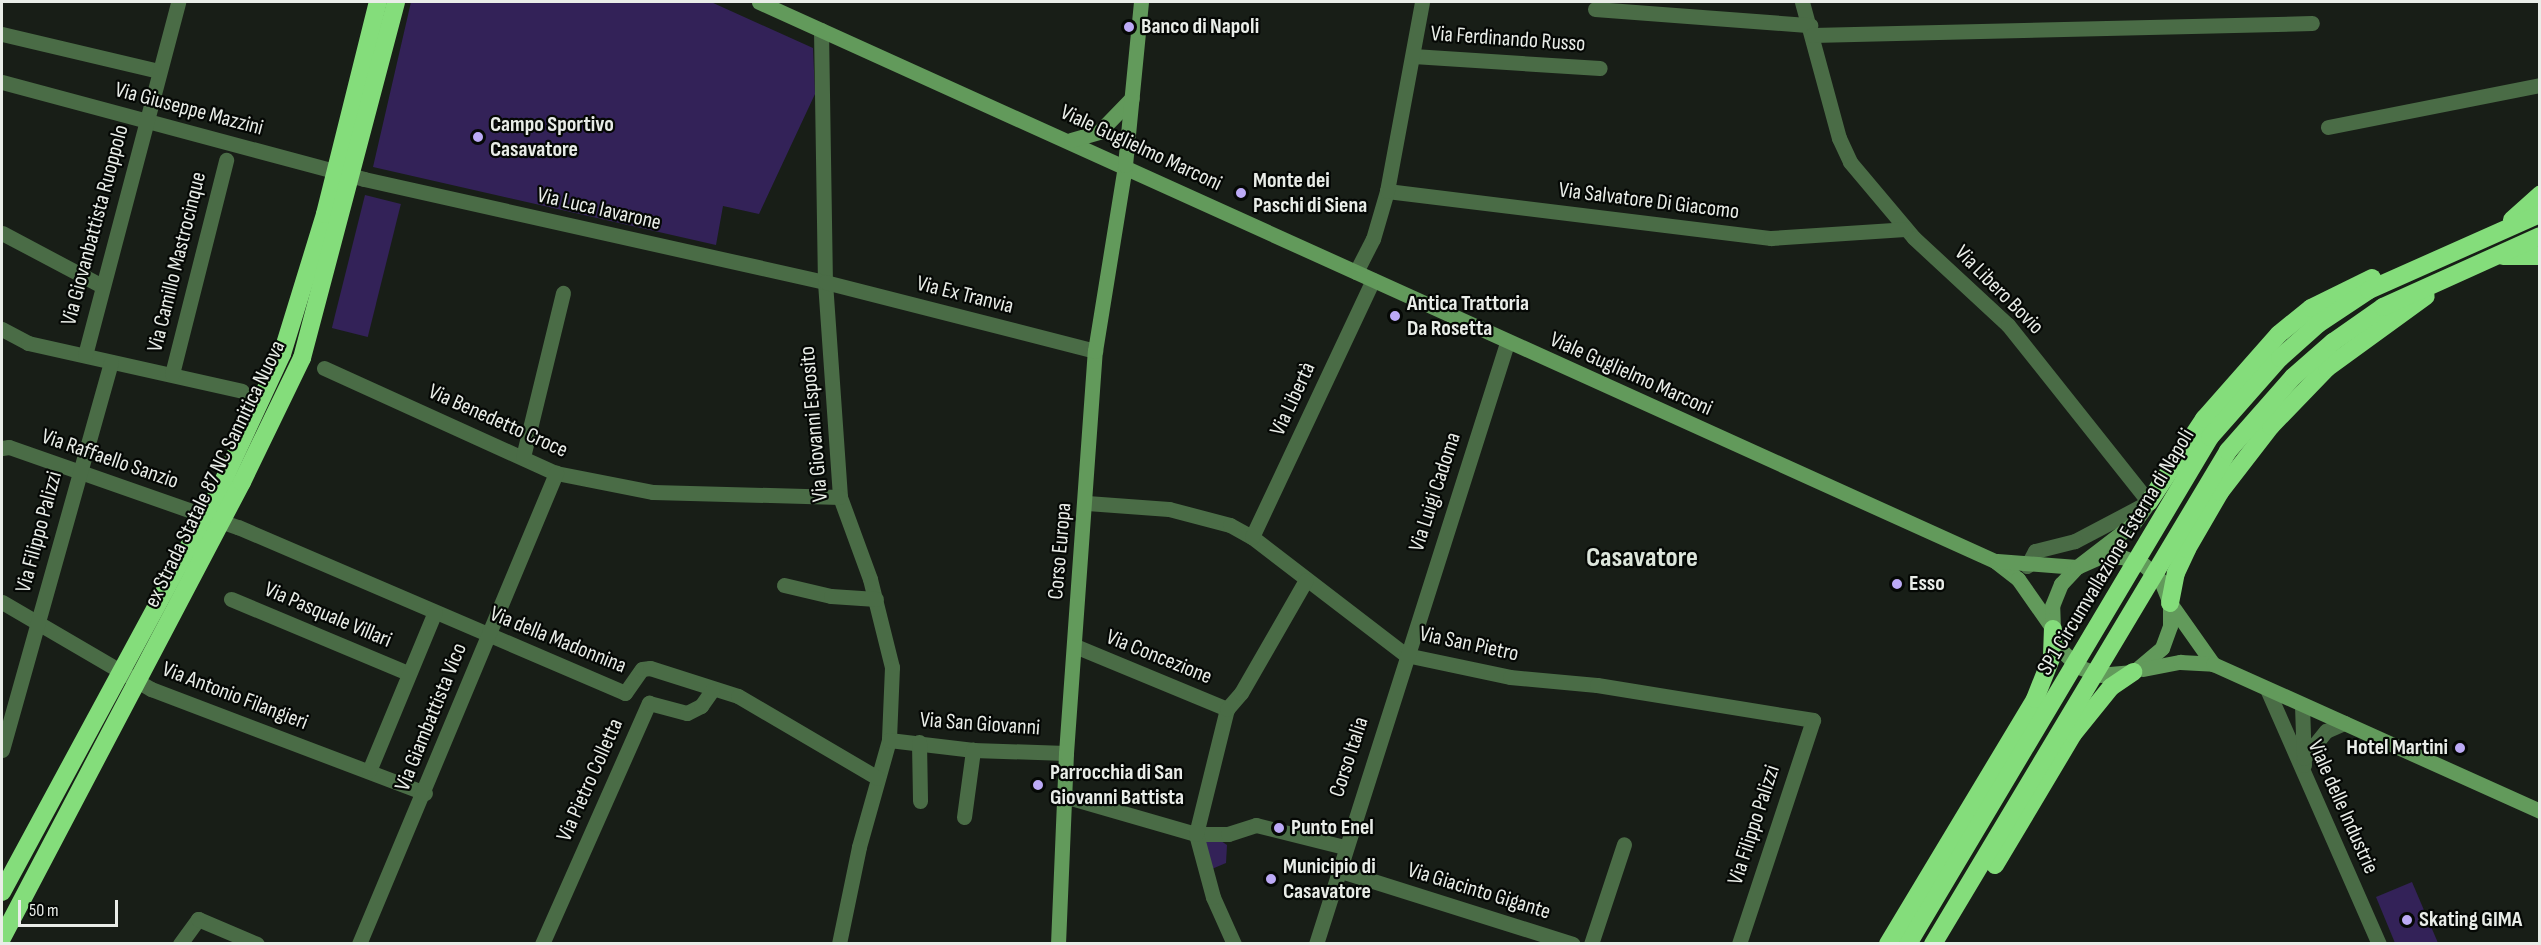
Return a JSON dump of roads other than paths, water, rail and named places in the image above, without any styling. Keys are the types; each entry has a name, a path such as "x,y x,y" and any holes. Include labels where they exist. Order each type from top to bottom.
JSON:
{"highway":[{"name":"ex Strada Statale 87 NC Sannitica Nuova","path":"2,892 220,488 282,354 325,214 378,2"},
{"name":"ex Strada Statale 87 NC Sannitica Nuova","path":"2,939 242,482 302,358 396,2"},
{"path":"2501,230 2540,195"},
{"name":"SP1 Circumvallazione Esterna di Napoli","path":"1908,944 2041,725 2210,437 2280,358 2318,324 2369,290 2540,214"},
{"name":"SP1 Circumvallazione Esterna di Napoli","path":"1933,944 2228,451 2293,377 2333,342 2383,308 2540,236"},
{"path":"2495,256 2540,256"},
{"path":"2149,502 2204,419 2279,334 2337,293 2385,273 2429,262"},
{"path":"2170,603 2176,573 2187,549 2220,492 2271,426 2327,368 2450,277"},
{"path":"1888,944 2035,699 2052,656 2053,629"},
{"path":"1948,944 2073,734 2111,687 2133,672"}],"street":[{"name":"Via Giovanbattista Ruoppolo","path":"85,355 178,2"},
{"name":"Viale Guglielmo Marconi","path":"759,2 1071,140 1506,343 1995,561 2018,579 2053,629"},
{"name":"Corso Europa","path":"1058,944 1066,753 1087,503 1095,351 1125,165 1141,2"},
{"path":"1356,272 1373,239 1387,191 1422,2"},
{"name":"Via Libero Bovio","path":"1802,2 1839,138 1850,162 1905,229 2008,325 2149,502"},
{"path":"1595,9 1811,30 2312,23"},
{"name":"Via Giovanni Esposito","path":"821,30 825,282 840,496 876,599 892,667 889,740 839,944"},
{"path":"2,34 158,71"},
{"name":"Via Ferdinando Russo","path":"1413,56 1600,68"},
{"name":"Via Giuseppe Mazzini","path":"2,82 364,179"},
{"path":"2328,127 2540,85"},
{"path":"1071,140 1099,132 1132,98"},
{"name":"Via Camillo Mastrocinque","path":"172,374 226,160"},
{"name":"Via Luca Iavarone","path":"364,179 825,282"},
{"name":"Via Salvatore Di Giacomo","path":"1387,191 1771,238 1905,229"},
{"path":"2,233 102,286"},
{"name":"Via Libertà","path":"1252,537 1373,280"},
{"name":"Via Ex Tranvia","path":"825,282 1095,351"},
{"path":"524,457 563,293"},
{"path":"2,329 28,343 242,391"},
{"name":"Via Luigi Cadoma","path":"1406,655 1506,343"},
{"name":"Via Filippo Palizzi","path":"2,750 78,472 111,362"},
{"name":"Via Benedetto Croce","path":"324,368 556,473 653,492 840,496"},
{"name":"Via Raffaello Sanzio","path":"2,448 9,447 238,527"},
{"name":"Via Giambattista Vico","path":"359,944 425,793 556,473"},
{"path":"2027,566 2034,551 2075,541 2149,502"},
{"path":"2149,502 2133,524 2077,567 2061,584 2052,606 2053,629 2062,651 2079,667 2101,675 2133,672 2180,662 2213,664 2540,811"},
{"name":"Via San Pietro","path":"1087,503 1201,514 1252,537 1406,655 1510,677 1597,685 1813,720"},
{"name":"Via della Madonnina","path":"238,527 488,637 625,693 642,669 761,707 806,739 878,778"},
{"path":"2077,567 2099,557 2122,557 2133,561 2161,581 2170,603 2213,664"},
{"name":"Viale Guglielmo Marconi","path":"1995,561 2027,566 2077,567"},
{"path":"1234,944 1213,897 1196,834 1227,709 1241,693 1282,618 1306,580"},
{"path":"784,585 831,596 876,599"},
{"name":"Via Pasquale Villari","path":"231,599 408,673"},
{"name":"Via Antonio Filangieri","path":"2,602 151,689 425,793"},
{"path":"2133,672 2162,648 2170,626 2170,603"},
{"path":"369,771 435,612"},
{"name":"Via Concezione","path":"1075,646 1227,709"},
{"name":"Corso Italia","path":"1316,944 1344,847 1406,655"},
{"name":"Viale delle Industrie","path":"2266,688 2379,944"},
{"name":"Via Pietro Colletta","path":"542,944 649,703 687,712 701,706 712,690"},
{"path":"625,693 649,703"},
{"path":"2302,705 2305,774"},
{"name":"Via Filippo Palizzi","path":"1739,944 1813,720"},
{"path":"2304,758 2326,731 2344,723"},
{"name":"Via San Giovanni","path":"889,740 973,750 1066,753"},
{"path":"919,742 920,801"},
{"path":"964,817 973,750"},
{"path":"1064,796 1196,834 1228,834 1256,825 1344,847"},
{"path":"1591,944 1624,844"},
{"name":"Via Giacinto Gigante","path":"1338,870 1573,944"},
{"path":"180,944 198,919 257,944"}],"place":[{"name":"Banco di Napoli","path":"1129,27"},
{"name":"Campo Sportivo Casavatore","path":"478,137"},
{"name":"Monte dei Paschi di Siena","path":"1241,193"},
{"name":"Antica Trattoria Da Rosetta","path":"1395,316"},
{"name":"Esso","path":"1897,584"},
{"name":"Hotel Martini","path":"2460,748"},
{"name":"Parrocchia di San Giovanni Battista","path":"1038,785"},
{"name":"Punto Enel","path":"1279,828"},
{"name":"Municipio di Casavatore","path":"1271,879"},
{"name":"Skating GIMA","path":"2407,920"}],"district":[{"name":"Casavatore","path":"1642,558"}]}
